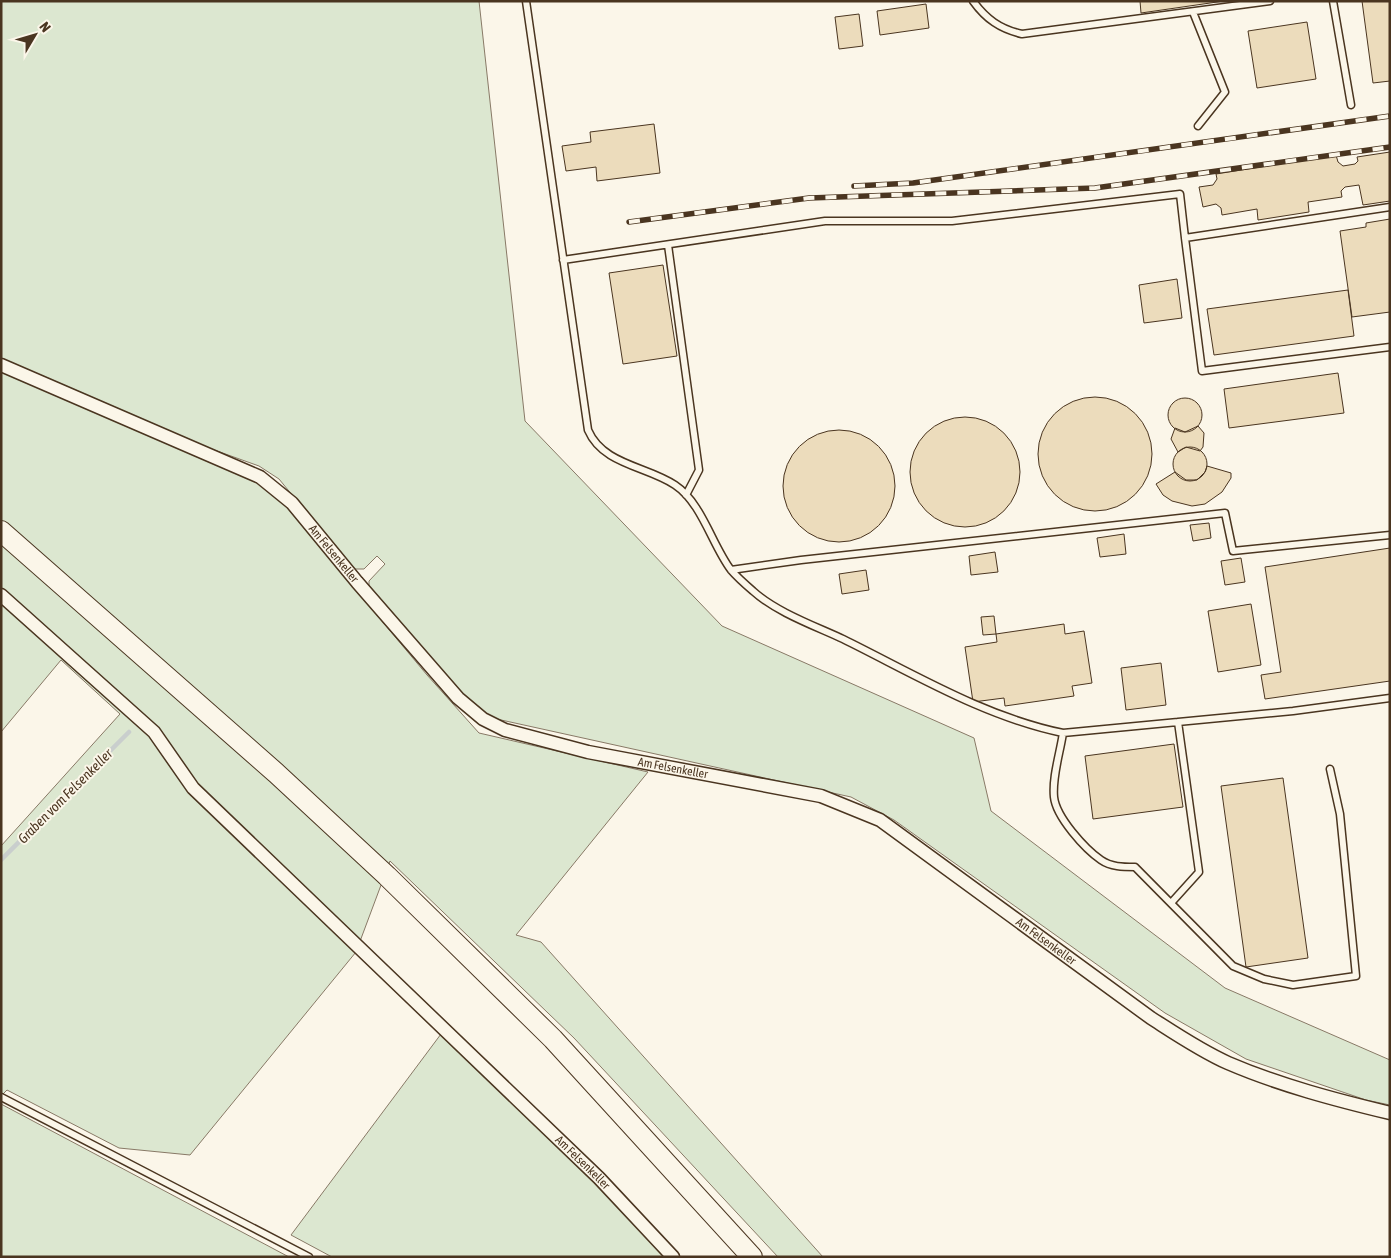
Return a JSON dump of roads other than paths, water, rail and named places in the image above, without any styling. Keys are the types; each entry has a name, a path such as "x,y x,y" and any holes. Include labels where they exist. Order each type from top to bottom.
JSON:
{"main road":[{"path":"1,532 276,772 387,876 553,1039 752,1257"}],"street":[{"name":"Am Felsenkeller","path":"1,365 260,477 292,503 357,582 458,698 483,719 505,730 588,752 791,789 844,804 880,820 1143,1013 1188,1042 1228,1062 1276,1080 1390,1113"},
{"name":"Am Felsenkeller","path":"1,595 154,732 193,788 338,925 599,1178 673,1257"}],"lane":[{"path":"526,1 588,430 593,441 604,452 676,485 692,500 732,570 754,592 813,625 979,706 1062,733 1293,712 1390,698"},
{"path":"973,1 983,16 1005,30 1022,34 1270,1"},
{"path":"1333,1 1351,105"},
{"path":"1194,12 1225,92 1198,126"},
{"path":"563,260 825,221 952,221 1180,194 1202,371 1390,347"},
{"path":"1185,238 1390,207"},
{"path":"668,245 699,470 686,495"},
{"path":"732,570 801,560 1225,514 1233,551 1390,535"},
{"path":"1171,903 1199,872 1178,722"},
{"path":"1062,733 1054,795 1056,810 1063,822 1102,861 1118,867 1135,867 1233,966 1264,979 1293,985 1356,976 1340,814 1330,769"},
{"path":"1,1096 309,1257"}],"waterway":[{"name":"Graben vom Felsenkeller","path":"1,860 129,732"}],"railway":[{"path":"854,186 913,183 1390,116"},
{"path":"629,222 809,198 1095,188 1390,147"}]}
